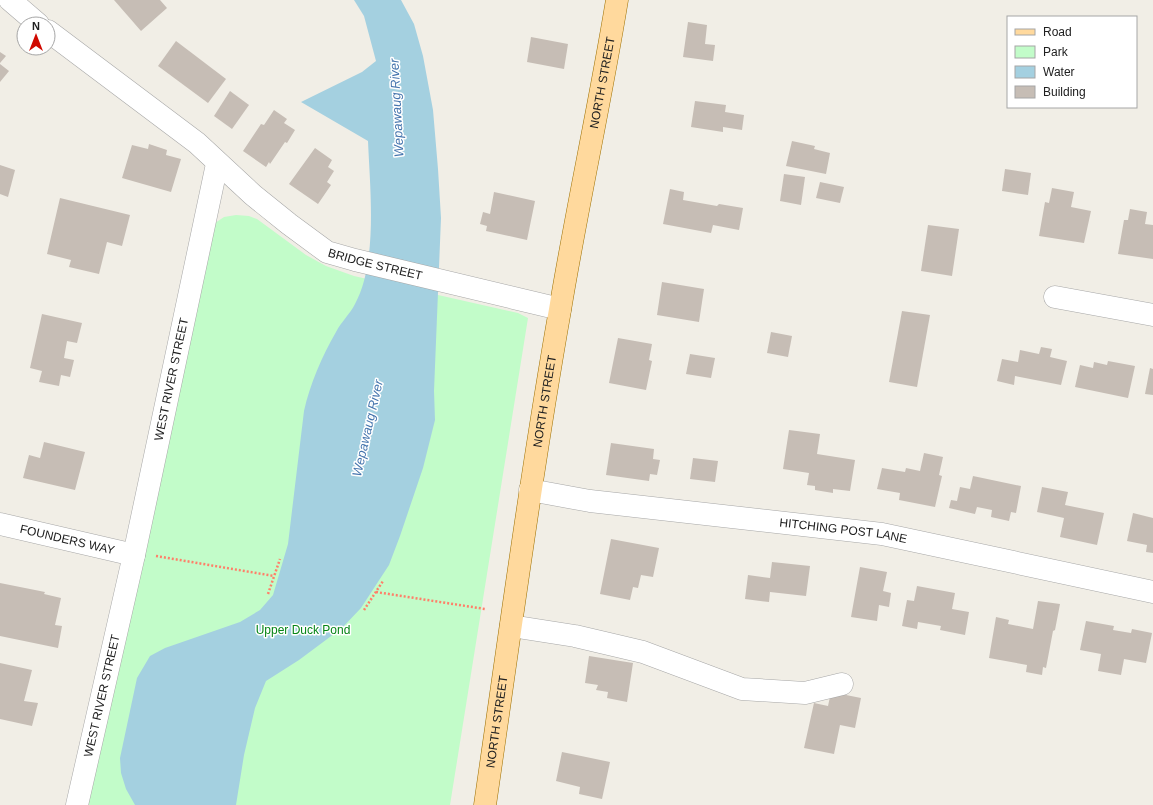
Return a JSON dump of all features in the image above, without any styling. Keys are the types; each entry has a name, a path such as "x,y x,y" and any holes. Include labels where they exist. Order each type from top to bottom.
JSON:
{"main road":[{"name":"NORTH STREET","path":"486,805 530,490 560,309 604,83 617,0"}],"street":[{"path":"10,0 29,16"},
{"path":"56,38 197,143 217,164"},
{"name":"BRIDGE STREET","path":"217,164 289,224 327,252 560,309"},
{"name":"WEST RIVER STREET","path":"77,805 144,556 217,164"},
{"path":"1055,297 1153,315"},
{"name":"HITCHING POST LANE","path":"530,490 590,501 882,534 1153,592"},
{"name":"FOUNDERS WAY","path":"0,524 144,556"},
{"path":"511,626 575,636 643,652 742,689 805,693 842,684"}],"path":[{"path":"144,556 274,576"},
{"path":"268,594 280,559"},
{"path":"364,610 383,581"},
{"path":"376,592 484,610"}],"green space":[{"name":"Upper Duck Pond","path":"236,215 249,216 257,219 306,255 326,266 354,276 518,313 528,318 450,805 87,805 215,223 224,217"}],"water":[{"name":"Wepawaug River","path":"354,0 401,0 414,24 423,56 433,110 441,218 434,391 435,420 423,468 389,565 361,608 342,628 299,660 266,681 255,708 244,755 236,805 135,805 126,789 121,773 120,758 137,678 150,656 165,648 240,622 260,610 273,595 288,544 304,411 317,370 338,328 353,308 362,287 367,268 371,225 368,141 301,102 362,72 376,61 364,16"}],"building":[{"path":"114,0 160,0 167,8 141,31"},
{"path":"688,22 707,25 705,44 715,45 713,61 683,57"},
{"path":"531,37 568,44 564,69 527,62"},
{"path":"176,41 226,79 208,103 158,66"},
{"path":"0,52 6,56 0,63"},
{"path":"0,64 9,71 0,82"},
{"path":"230,91 249,105 232,129 214,116"},
{"path":"695,101 726,105 725,112 744,115 742,130 723,127 723,132 691,127"},
{"path":"274,110 287,119 284,123 295,130 287,143 285,142 270,164 269,162 266,167 243,151 261,124 264,125"},
{"path":"792,141 815,146 814,149 830,153 826,174 786,166"},
{"path":"149,144 167,150 166,155 181,159 171,192 122,178 132,145 148,149"},
{"path":"315,148 332,160 328,167 334,171 327,182 331,185 318,204 289,184"},
{"path":"0,165 15,170 8,197 0,194"},
{"path":"1005,169 1031,173 1028,195 1002,191"},
{"path":"784,174 805,177 801,205 780,201"},
{"path":"820,182 844,187 840,203 816,198"},
{"path":"1052,188 1074,192 1071,207 1091,211 1084,243 1039,236 1045,202 1049,203"},
{"path":"670,189 684,192 683,200 717,206 719,204 743,208 739,230 713,225 711,233 663,224"},
{"path":"494,192 535,201 527,240 486,231 487,226 480,224 483,212 490,214"},
{"path":"60,198 130,215 122,246 107,242 99,274 69,267 71,260 47,254"},
{"path":"1130,209 1147,212 1145,224 1153,225 1153,259 1118,254 1124,220 1128,220"},
{"path":"928,225 959,229 952,276 921,271"},
{"path":"662,282 704,289 699,322 657,315"},
{"path":"902,311 930,315 917,387 889,382"},
{"path":"42,314 82,323 77,343 67,341 64,358 74,360 70,377 61,375 59,386 39,382 42,371 30,368"},
{"path":"771,332 792,336 788,357 767,353"},
{"path":"618,338 652,344 649,360 652,361 646,390 609,383"},
{"path":"1041,347 1052,349 1050,357 1067,361 1061,385 1015,376 1014,385 997,381 1002,359 1018,362 1020,350 1039,354"},
{"path":"690,354 715,358 711,378 686,374"},
{"path":"1108,361 1135,366 1128,398 1075,387 1080,365 1093,368 1094,362 1107,365"},
{"path":"1150,368 1153,369 1153,395 1145,394"},
{"path":"789,430 820,434 817,454 855,460 850,491 833,489 833,493 815,490 815,486 807,485 809,473 783,469"},
{"path":"44,442 85,452 75,490 23,478 29,455 40,458"},
{"path":"611,443 654,449 653,459 660,460 657,475 650,474 649,481 606,475"},
{"path":"924,453 943,457 939,475 942,476 935,507 899,500 900,493 877,489 882,468 905,472 906,468 920,471"},
{"path":"693,458 718,461 715,482 690,479"},
{"path":"973,476 1021,486 1016,513 1011,512 1009,521 991,517 992,510 977,507 975,514 949,508 951,500 957,501 960,487 970,489"},
{"path":"1042,487 1068,492 1065,505 1104,513 1097,545 1060,537 1064,518 1037,512"},
{"path":"1133,513 1153,518 1153,553 1146,552 1147,545 1127,541"},
{"path":"611,539 659,548 653,577 641,575 638,588 633,587 630,600 600,594"},
{"path":"772,562 810,566 806,596 770,592 769,602 745,599 748,575 770,578"},
{"path":"860,567 887,572 883,591 891,593 889,607 879,605 877,621 851,617"},
{"path":"0,583 45,592 44,594 61,598 55,625 62,626 58,648 0,636"},
{"path":"917,586 955,593 952,609 969,612 965,635 940,630 941,626 918,622 917,629 902,626 907,600 914,601"},
{"path":"1038,601 1060,604 1046,668 1043,667 1042,675 1026,672 1027,665 989,658 996,617 1009,620 1008,624 1033,629"},
{"path":"1086,621 1114,626 1113,630 1131,633 1132,629 1152,633 1146,663 1124,659 1121,675 1098,671 1101,654 1080,650"},
{"path":"589,656 633,663 627,702 607,698 608,692 596,690 598,685 585,683"},
{"path":"0,663 32,670 24,701 38,703 32,726 0,719"},
{"path":"831,692 861,698 855,728 840,725 834,754 804,748 814,703 828,706"},
{"path":"562,752 610,762 602,799 579,794 580,787 556,781"}]}
